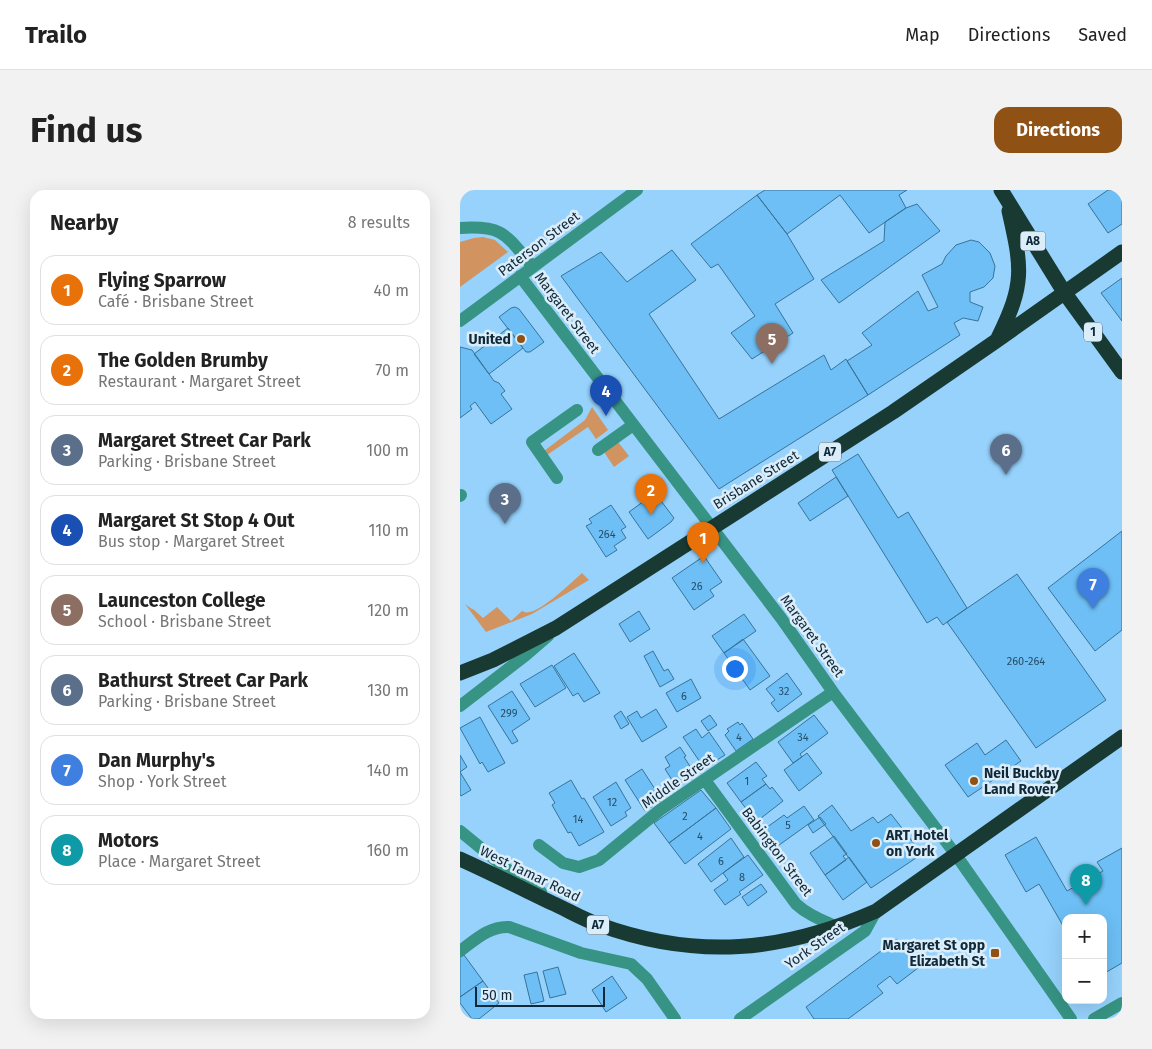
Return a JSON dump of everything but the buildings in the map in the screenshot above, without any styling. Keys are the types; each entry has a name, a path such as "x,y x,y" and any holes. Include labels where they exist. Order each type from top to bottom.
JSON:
{"highway":[{"name":"A8","path":"1003,194 1064,292"},
{"path":"996,341 1011,311 1017,292 1019,276 1018,256 1003,194"},
{"name":"Brisbane Street","path":"556,628 893,412 1122,252"},
{"name":"1","path":"1064,292 1122,372"},
{"name":"A7","path":"460,673 497,658 556,628"},
{"name":"York Street","path":"876,910 1122,737"},
{"name":"West Tamar Road","path":"460,859 598,925 625,933 685,945 720,947 779,942 837,927 876,910"}],"street":[{"name":"Paterson Street","path":"460,321 637,190"},
{"path":"460,228 482,227 501,232 534,267"},
{"name":"Margaret Street","path":"520,276 781,618 833,692 956,855 1071,1019"},
{"path":"557,478 532,442 577,410"},
{"path":"598,450 633,425"},
{"name":"Brisbane Street","path":"460,706 520,660 556,628"},
{"name":"Middle Street","path":"539,845 563,863 579,866 599,860 660,810 833,692"},
{"name":"Babington Street","path":"706,780 796,904 814,917 837,927"},
{"path":"460,831 504,867 570,911"},
{"name":"York Street","path":"740,1019 865,931 876,910"},
{"path":"460,951 492,929 500,926 509,927 581,953 631,964 647,979 676,1019"},
{"path":"1094,1019 1122,1002"}],"shaded area":[{"path":"483,237 495,240 508,252 460,287 460,242"},
{"path":"592,407 608,430 596,439 588,427 547,455 544,451 585,420"},
{"path":"618,442 629,456 614,467 604,452"},
{"path":"582,573 589,580 532,614 486,632 465,604 483,618 497,607 511,621 522,611 528,612 541,607 557,596"}],"place":[{"name":"United","path":"521,339"},
{"name":"Launceston College","path":"772,364"},
{"name":"Margaret St Stop 4 Out","path":"606,416"},
{"name":"Bathurst Street Car Park","path":"1006,475"},
{"name":"The Golden Brumby","path":"651,515"},
{"name":"Margaret Street Car Park","path":"505,524"},
{"name":"Flying Sparrow","path":"703,563"},
{"name":"Dan Murphy's","path":"1093,609"},
{"name":"Neil Buckby Land Rover","path":"974,781"},
{"name":"ART Hotel on York","path":"876,843"},
{"name":"Motors","path":"1086,905"},
{"name":"Margaret St opp Elizabeth St","path":"995,953"}]}
